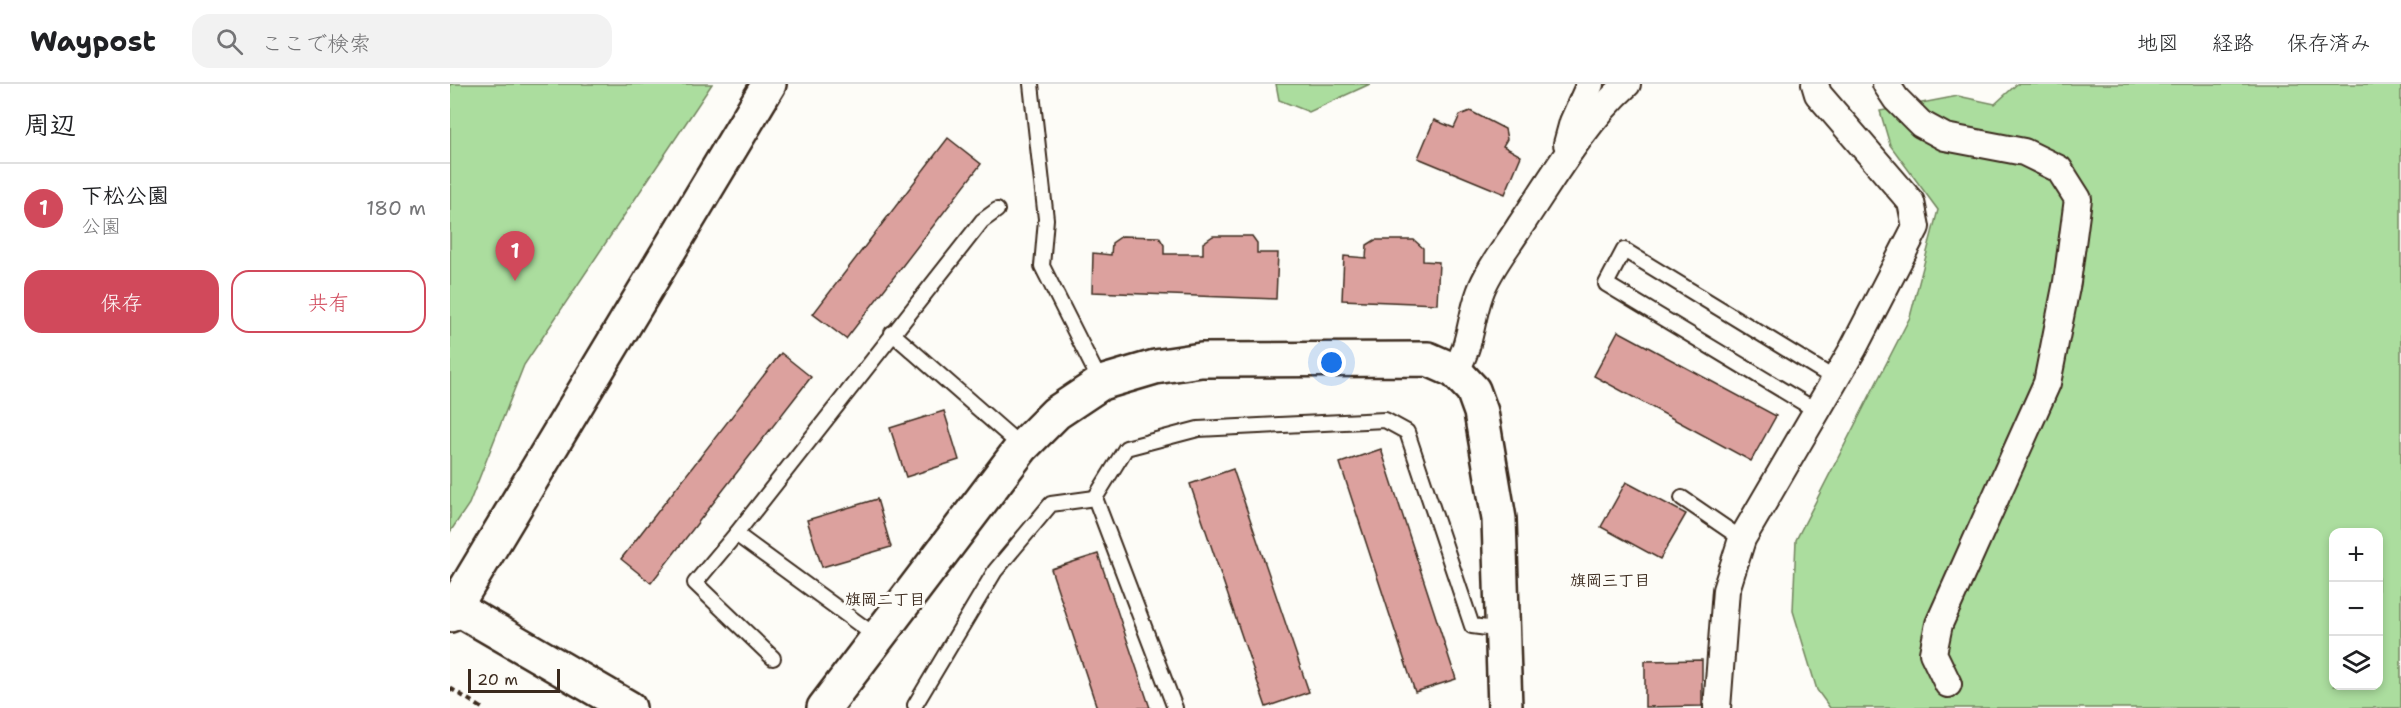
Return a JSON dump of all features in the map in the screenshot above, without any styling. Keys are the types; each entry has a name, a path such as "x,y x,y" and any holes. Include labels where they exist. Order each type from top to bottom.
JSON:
{"street":[{"path":"629,708 452,611 769,84"},
{"path":"1563,162 1573,122 1590,84"},
{"path":"1455,370 1466,353 1480,292 1563,162 1604,106 1627,84"},
{"path":"1716,708 1726,590 1742,539 1835,379 1917,227 1911,202 1818,94 1815,84"},
{"path":"1886,84 1896,99 1921,124 1945,137 2024,153 2059,169 2078,199 2067,282 2047,383 1939,624 1933,653 1948,684"},
{"path":"824,708 1022,447 1056,413 1101,383 1155,366 1202,360 1428,359 1455,370 1473,390 1481,412 1499,519 1505,708"}],"lane":[{"path":"1031,84 1046,219 1042,266 1101,383"},
{"path":"773,658 694,583 736,534 982,221 997,210"},
{"path":"1817,411 1606,284 1623,250 1835,379"},
{"path":"892,333 1022,447"},
{"path":"1095,498 1126,448 1198,429 1385,420 1407,432 1472,627 1504,630"},
{"path":"915,705 995,571 1051,504 1095,498"},
{"path":"1095,498 1175,708"},
{"path":"1682,498 1742,539"},
{"path":"736,534 877,637"}],"path":[{"path":"450,688 482,708"}],"green space":[{"path":"450,84 712,84 524,365 469,504 450,532"},
{"path":"1276,84 1370,84 1309,112 1279,100"},
{"path":"2017,84 2401,84 2401,708 1830,708 1817,690 1793,611 1796,540 1910,317 1938,210 1890,145 1880,111 1958,96 1995,104"}],"building":[{"path":"1470,111 1505,129 1507,139 1503,146 1521,156 1505,194 1418,158 1434,120 1454,128 1460,115"},
{"path":"948,138 981,164 846,339 813,314"},
{"path":"1122,236 1159,237 1164,245 1164,254 1203,254 1203,243 1213,236 1252,236 1257,243 1257,253 1278,253 1276,299 1092,292 1093,253 1111,255 1112,243"},
{"path":"1375,240 1414,240 1423,248 1423,261 1439,262 1437,304 1342,300 1344,256 1366,258 1367,245"},
{"path":"1618,331 1776,416 1751,461 1594,376"},
{"path":"781,353 811,377 651,583 621,559"},
{"path":"944,411 959,460 906,477 890,428"},
{"path":"1381,449 1456,679 1415,692 1340,463"},
{"path":"1233,469 1309,692 1266,707 1190,484"},
{"path":"1626,482 1686,514 1660,559 1601,527"},
{"path":"877,499 891,547 822,567 807,520"},
{"path":"1098,554 1150,708 1097,708 1051,569"},
{"path":"1702,660 1702,706 1645,707 1645,661"}],"place":[{"name":"下松公園","path":"515,281"}],"district":[{"name":"旗岡三丁目","path":"1610,580"},
{"name":"旗岡二丁目","path":"885,599"}]}
